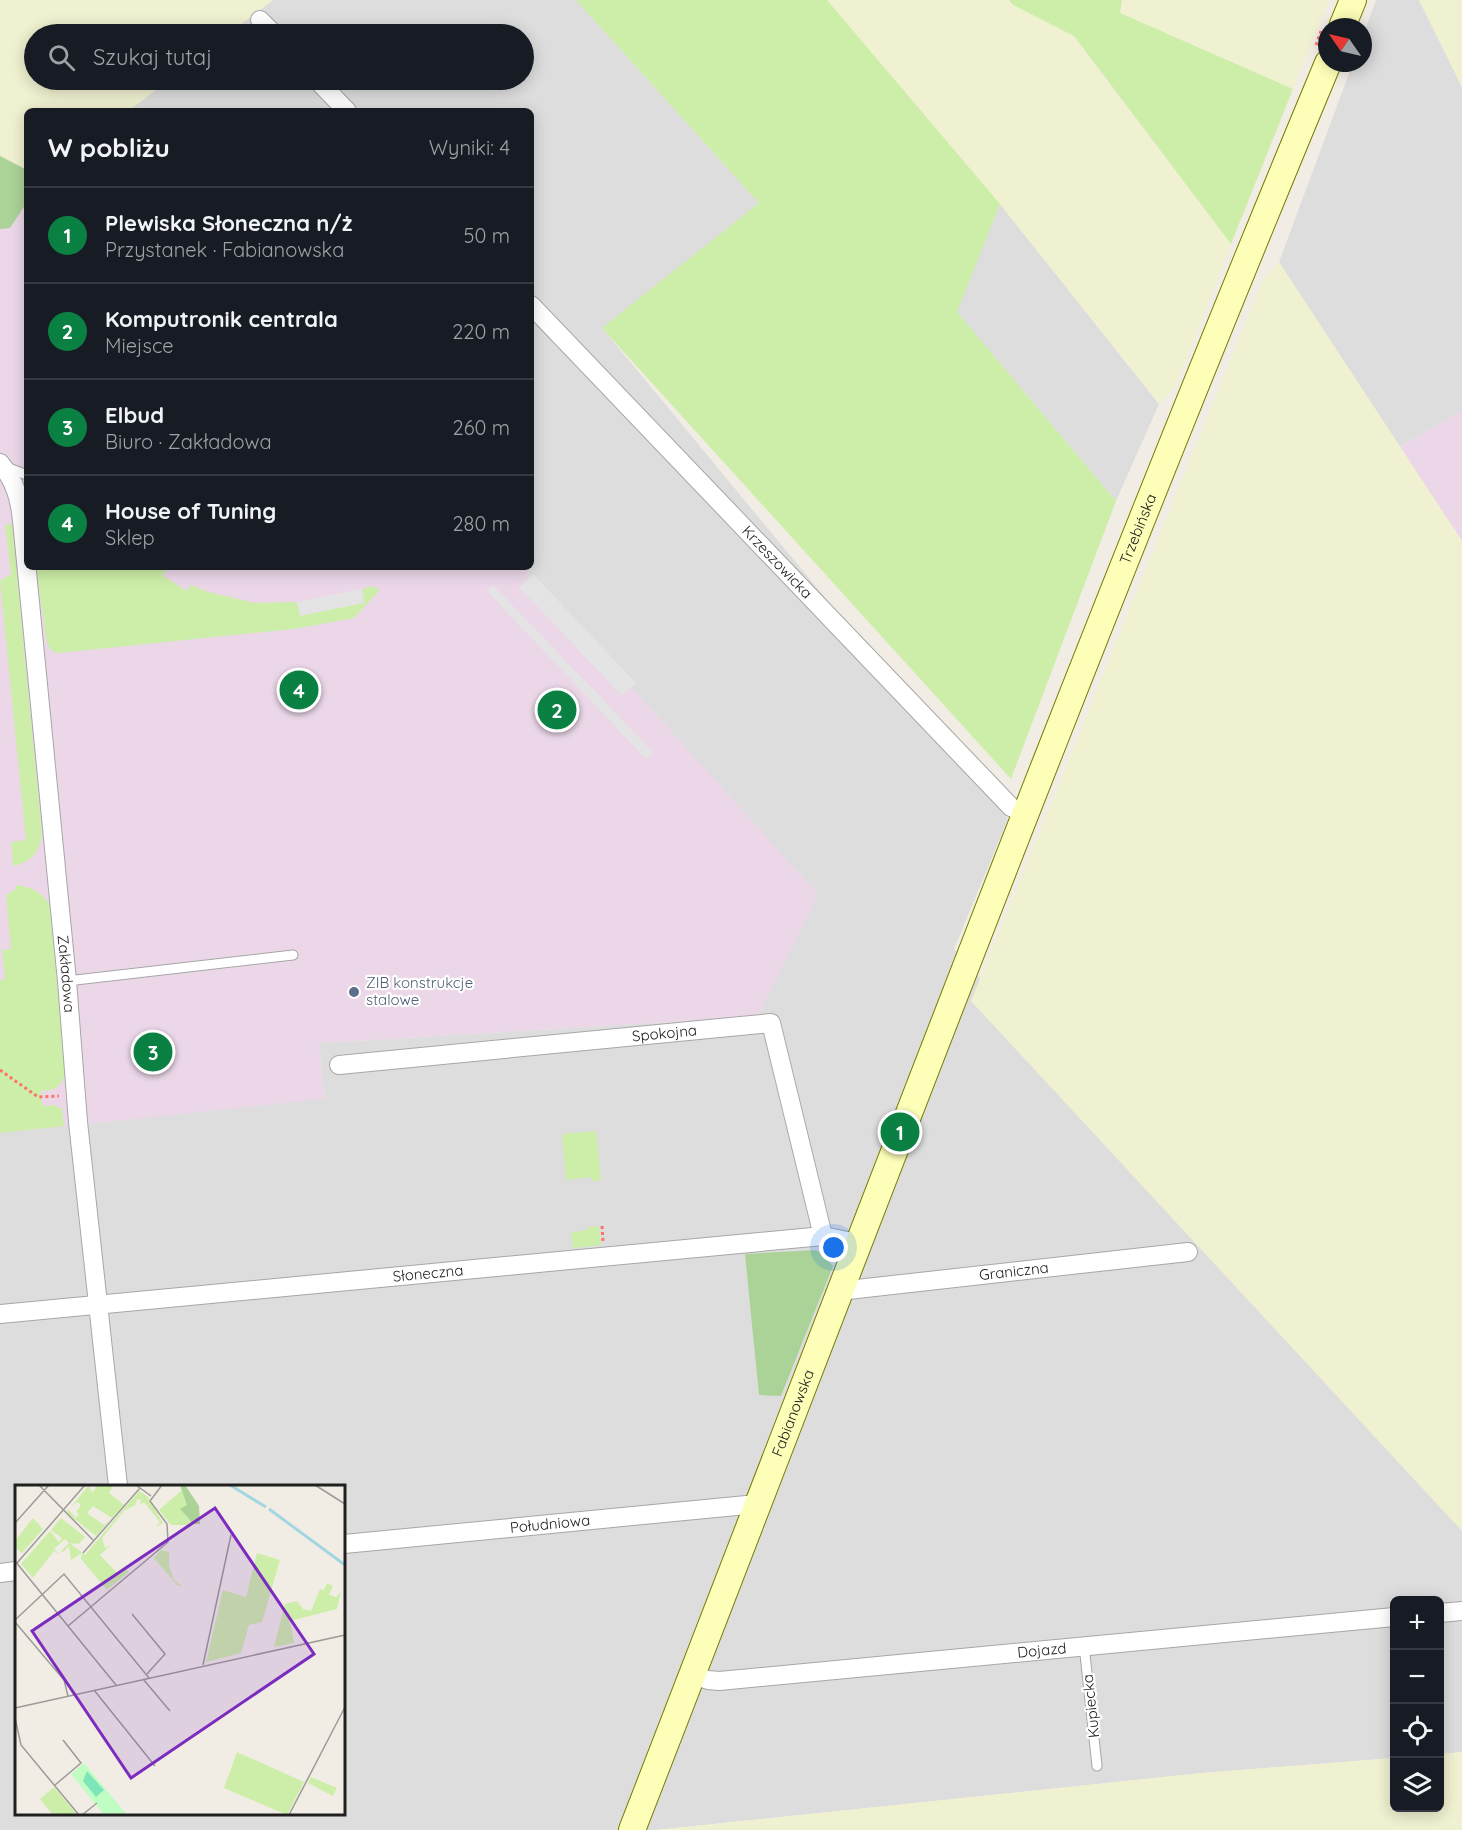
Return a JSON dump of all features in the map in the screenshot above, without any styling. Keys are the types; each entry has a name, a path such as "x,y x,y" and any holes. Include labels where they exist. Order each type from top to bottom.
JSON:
{"street":[{"path":"1346,18 1353,0"},
{"path":"260,20 264,24"},
{"name":"Trzebińska","path":"954,996 1123,565 1324,72"},
{"path":"327,90 344,108"},
{"name":"Krzeszowicka","path":"534,308 1011,807 1025,814"},
{"name":"Zakładowa","path":"1,464 14,484 20,504 24,545"},
{"name":"Zakładowa","path":"27,570 76,1095 118,1485"},
{"name":"Fabianowska","path":"632,1830 954,996"},
{"name":"Spokojna","path":"339,1065 771,1023 823,1236"},
{"name":"Słoneczna","path":"0,1314 823,1236 857,1243"},
{"name":"Graniczna","path":"839,1291 1188,1252"},
{"name":"Południowa","path":"345,1544 758,1504"},
{"path":"0,1573 15,1571"},
{"path":"1444,1613 1462,1611"},
{"name":"Dojazd","path":"692,1675 719,1681 1390,1617"}],"lane":[{"path":"1,464 24,474"},
{"path":"67,981 293,955"},
{"name":"Kupiecka","path":"1084,1645 1097,1766"}],"path":[{"path":"0,1070 38,1097 76,1095"},
{"path":"602,1226 603,1233"}],"shaded area":[{"path":"273,0 576,0 759,203 603,329 1008,819 954,949 1462,1521 1462,1752 1444,1754 1444,1596 1390,1596 1390,1758 1202,1773 656,1830 0,1830 0,1133 324,1098 319,1043 757,1017 817,894 526,570 534,570 534,108 132,108 156,90 534,90 534,24 241,24"},
{"path":"1376,0 1419,0 1462,87 1462,411 1399,447 1279,262 1350,72 1372,72 1372,18 1369,18"},
{"path":"0,156 24,168 24,570 526,570 818,894 757,1017 319,1043 324,1099 0,1133"},
{"path":"1000,204 1159,404 1116,501 956,311"},
{"path":"1462,411 1462,541 1399,447"},
{"path":"533,574 636,683 622,696 519,587"},
{"path":"493,585 653,752 646,759 487,591"},
{"path":"362,589 364,603 300,616 297,602"}],"green space":[{"path":"0,0 273,0 241,24 24,24 24,90 156,90 132,108 24,108 24,168 0,156"},
{"path":"576,0 827,0 1000,204 957,312 1116,501 1011,779 602,328 759,203"},
{"path":"827,0 1009,0 1013,5 1073,36 1231,244 1176,385 1159,404 1000,204"},
{"path":"1009,0 1122,0 1120,13 1293,89 1231,244 1074,36 1013,5"},
{"path":"1122,0 1329,0 1322,18 1318,18 1318,27 1293,89 1120,13"},
{"path":"1419,0 1462,0 1462,87"},
{"path":"0,156 24,168 24,207 10,228 0,229"},
{"path":"1279,262 1462,541 1462,1531 971,1001 1263,280"},
{"path":"12,524 42,834 34,855 25,862 13,866 11,842 26,840 0,581 11,574 5,525"},
{"path":"36,570 166,570 162,575 187,591 191,585 208,592 255,603 297,602 300,615 364,602 362,589 372,586 380,590 354,618 294,629 58,653 51,650 47,643"},
{"path":"16,885 36,890 50,905 65,1074 57,1087 41,1091 44,1106 55,1105 62,1109 64,1126 0,1133 0,980 5,979 2,950 11,949 6,895 16,889"},
{"path":"596,1131 601,1180 592,1181 591,1177 566,1180 562,1134"},
{"path":"599,1226 601,1245 573,1248 571,1232"},
{"path":"816,1250 833,1266 781,1396 759,1395 745,1254"},
{"path":"1462,1752 1462,1830 656,1830 1202,1773 1390,1758 1390,1812 1444,1812 1444,1754"}],"place":[{"name":"House of Tuning","path":"299,690"},
{"name":"Komputronik centrala","path":"557,710"},
{"name":"ZIB konstrukcje stalowe","path":"354,992"},
{"name":"Elbud","path":"153,1052"},
{"name":"Plewiska Słoneczna n/ż","path":"900,1132"}]}
